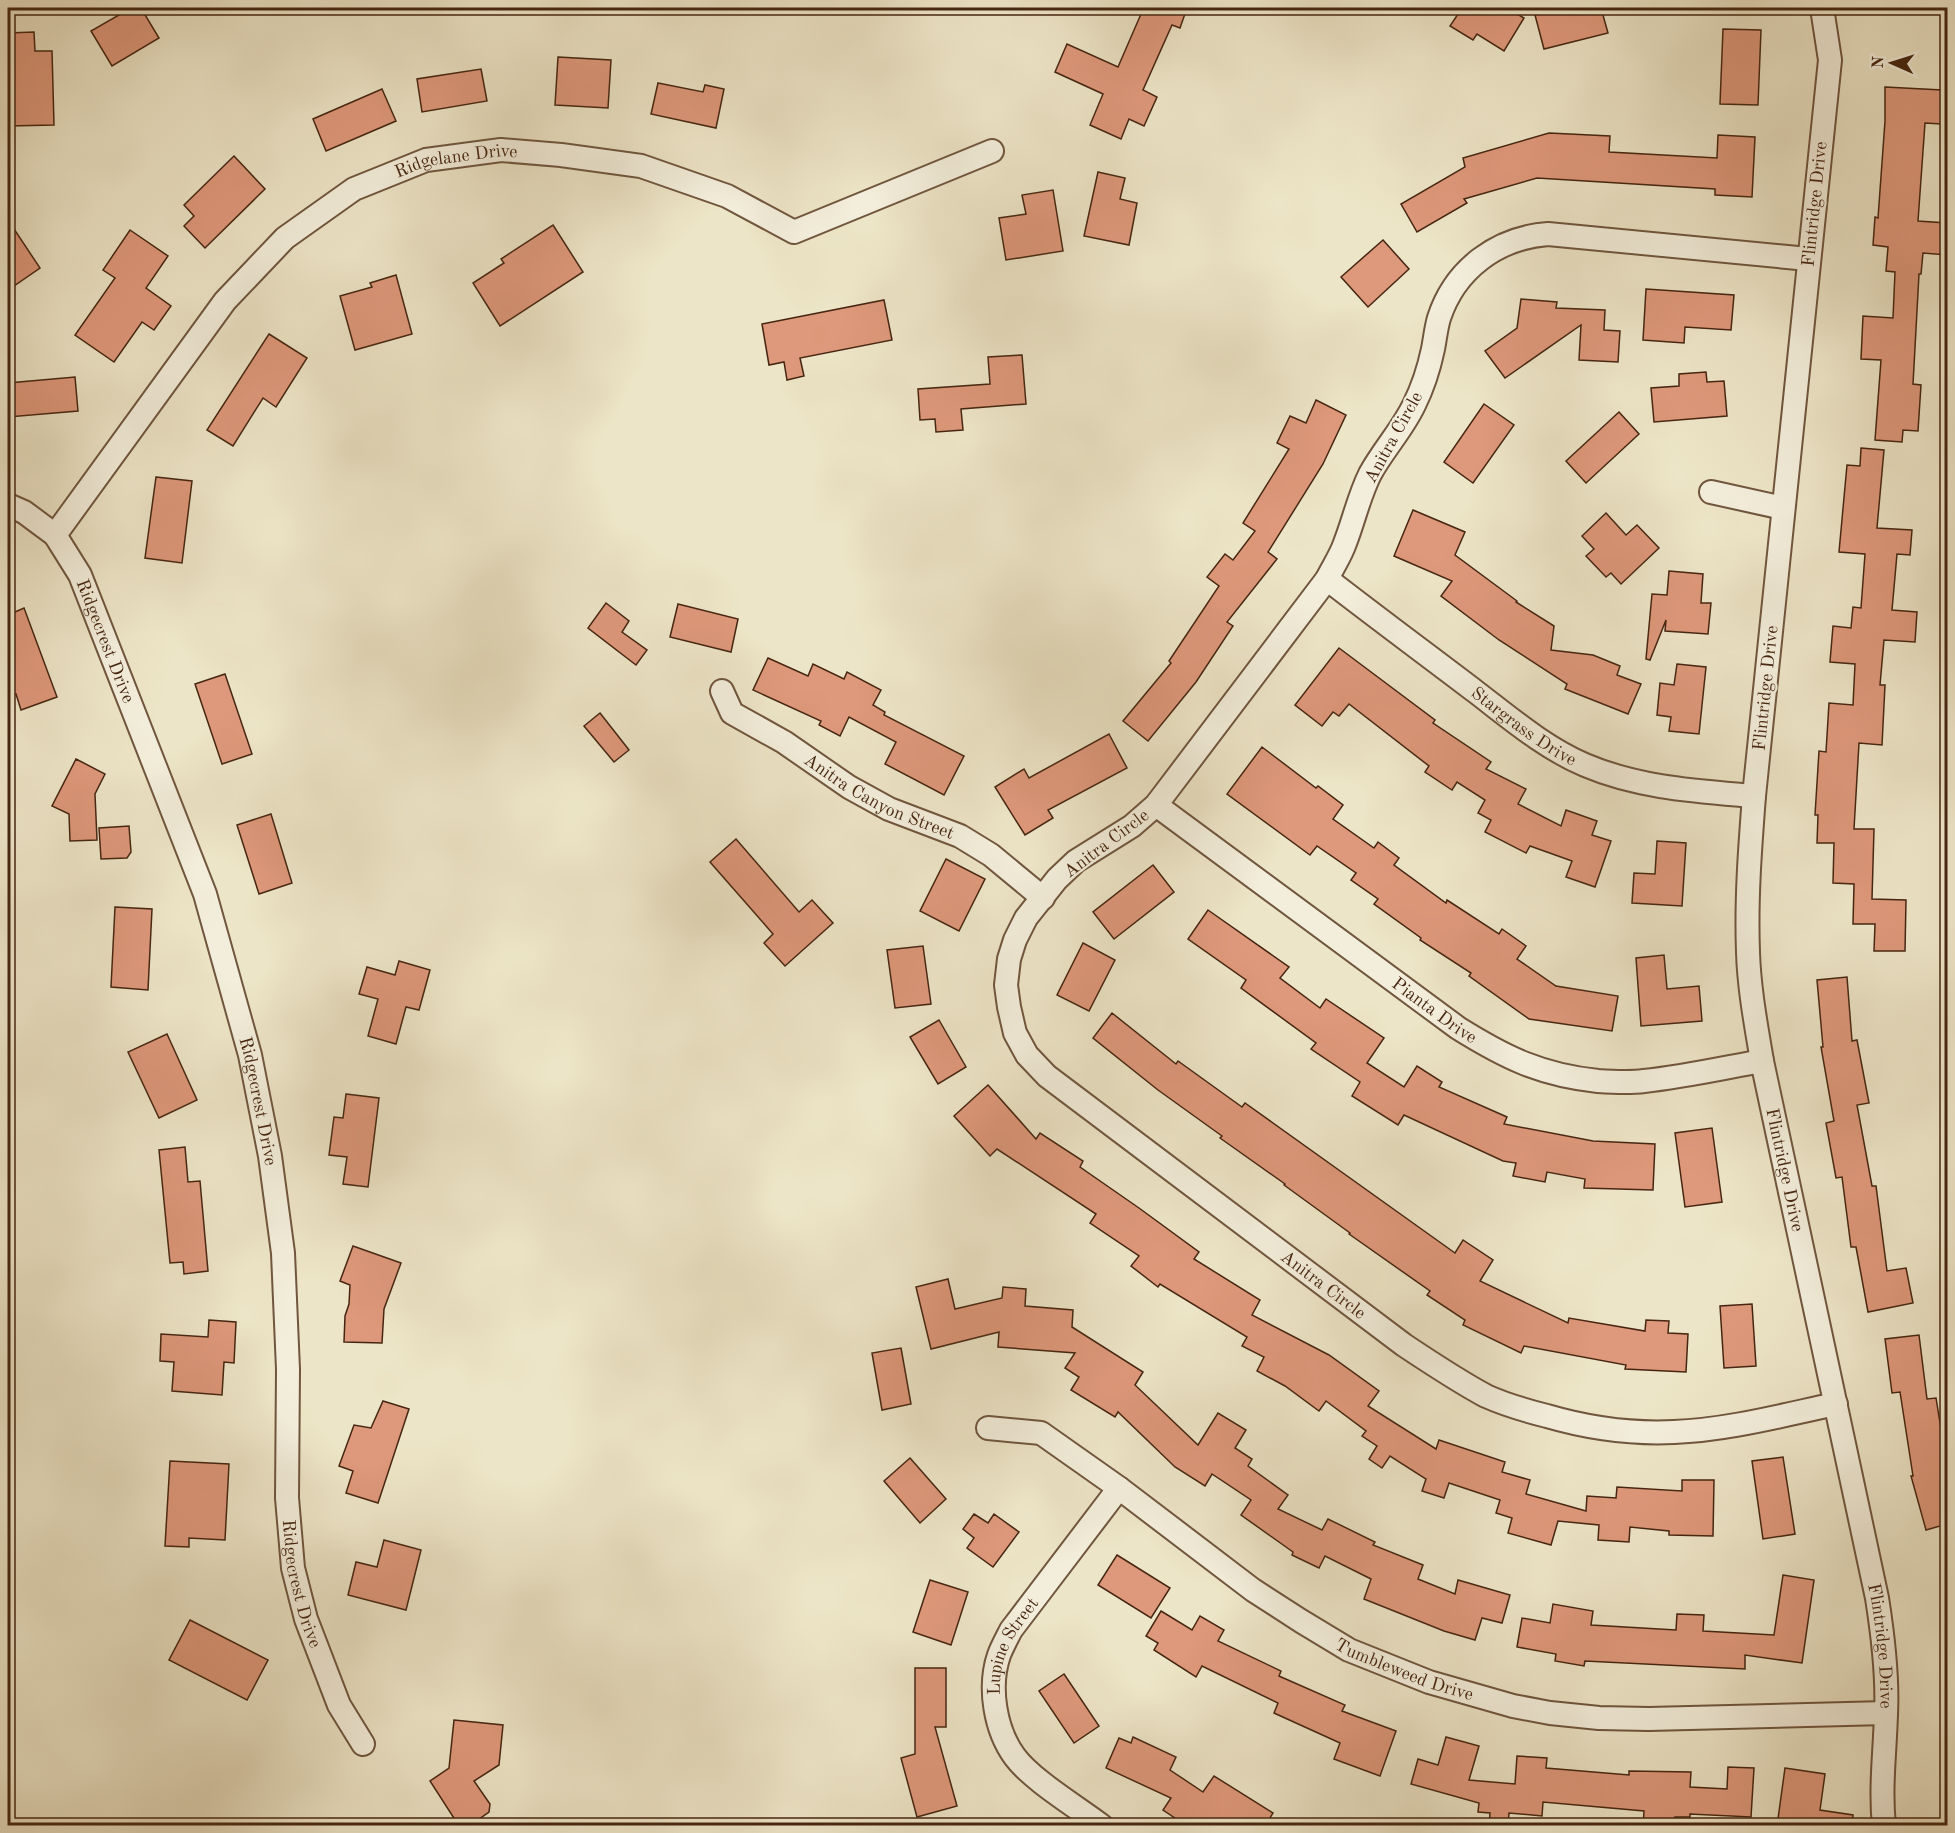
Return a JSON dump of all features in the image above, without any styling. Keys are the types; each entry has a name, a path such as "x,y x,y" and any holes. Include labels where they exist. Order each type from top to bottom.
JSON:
{"street":[{"name":"Flintridge Drive","path":"1822,8 1830,60 1754,796 1748,867 1748,944 1752,998 1762,1061 1884,1639 1886,1713 1881,1783 1884,1826"},
{"name":"Ridgelane Drive","path":"55,536 225,301 285,238 354,189 426,160 501,150 561,155 641,166 727,195 795,232 992,151"},
{"name":"Anitra Circle","path":"1808,259 1548,234 1512,241 1486,254 1461,277 1448,294 1439,319 1426,376 1414,405 1370,476 1345,544 1327,579 1156,805 1132,826 1076,861 1057,879 1026,918 1009,959 1006,985 1016,1033 1028,1055 1047,1076 1404,1345 1454,1378 1488,1396 1523,1410 1596,1428 1637,1432 1674,1432 1713,1428 1836,1404"},
{"path":"1711,492 1783,508"},
{"name":"Ridgecrest Drive","path":"8,505 24,512 55,536 80,575 205,894 250,1055 270,1156 283,1253 288,1369 287,1498 293,1568 306,1619 339,1705 363,1744"},
{"name":"Stargrass Drive","path":"1327,579 1518,723 1569,757 1614,776 1646,785 1754,796"},
{"name":"Anitra Canyon Street","path":"722,692 732,713 784,742 849,787 889,809 960,836 991,855 1043,898"},
{"name":"Pianta Drive","path":"1156,805 1458,1028 1496,1052 1533,1068 1571,1078 1609,1082 1642,1082 1762,1061"},
{"name":"Tumbleweed Drive","path":"988,1428 1041,1433 1119,1488 1253,1590 1349,1650 1391,1668 1474,1696 1551,1713 1609,1718 1660,1719 1886,1713"},
{"name":"Lupine Street","path":"1102,1826 1031,1773 1015,1757 1003,1736 996,1710 994,1683 999,1656 1011,1630 1119,1488"}],"building":[{"path":"131,8 141,8 159,38 112,66 91,31"},
{"path":"1129,8 1187,8 1180,28 1172,25 1143,90 1157,97 1144,126 1129,119 1121,139 1090,125 1103,94 1055,72 1067,44 1118,67 1141,14"},
{"path":"1462,8 1507,8 1524,18 1504,51 1477,34 1473,40 1450,26"},
{"path":"1566,8 1601,8 1608,33 1544,49 1535,15"},
{"path":"1723,29 1761,30 1758,105 1720,104"},
{"path":"34,32 35,51 52,51 54,125 8,126 8,33"},
{"path":"558,57 611,60 608,108 555,105"},
{"path":"481,69 487,101 422,112 417,79"},
{"path":"658,83 703,92 705,85 724,89 716,128 651,114"},
{"path":"1885,87 1942,90 1941,124 1925,123 1918,221 1947,223 1947,255 1923,253 1921,274 1919,274 1913,384 1921,385 1918,431 1903,430 1902,442 1875,440 1881,360 1861,359 1863,316 1893,318 1895,272 1886,271 1888,247 1873,245 1875,217 1878,218 1885,121"},
{"path":"382,89 396,121 326,151 313,119"},
{"path":"1549,133 1610,136 1609,152 1717,158 1718,135 1755,137 1752,197 1715,195 1715,189 1537,178 1464,199 1467,203 1417,232 1401,204 1465,167 1463,158"},
{"path":"234,156 265,189 205,248 184,226 194,216 184,205"},
{"path":"1098,172 1125,178 1120,199 1137,203 1129,245 1084,236"},
{"path":"1053,190 1063,251 1006,260 999,218 1026,214 1022,195"},
{"path":"8,220 40,268 8,290"},
{"path":"553,225 583,272 500,326 473,283 504,263 501,259"},
{"path":"130,230 168,256 146,288 171,306 154,330 142,322 114,362 75,335 115,278 103,270"},
{"path":"1383,240 1409,269 1368,307 1341,277"},
{"path":"396,275 412,334 355,350 340,296 372,287 370,283"},
{"path":"1646,289 1734,295 1731,330 1685,327 1684,343 1643,340"},
{"path":"1521,299 1557,302 1556,308 1605,310 1604,330 1620,331 1618,362 1579,360 1581,325 1505,378 1485,351 1517,328"},
{"path":"884,300 892,340 800,358 804,376 787,380 784,362 769,365 762,324"},
{"path":"269,334 307,358 276,407 263,398 233,446 207,430"},
{"path":"1022,355 1026,404 961,409 963,430 936,432 935,419 920,420 918,389 990,384 988,357"},
{"path":"1706,372 1707,382 1724,381 1727,416 1654,422 1651,388 1679,386 1679,374"},
{"path":"75,377 78,411 8,417 8,383"},
{"path":"1316,400 1346,415 1323,464 1268,552 1277,559 1227,622 1233,626 1196,682 1148,741 1123,721 1171,663 1169,661 1219,586 1207,577 1225,554 1233,560 1255,531 1243,523 1289,449 1277,443 1290,416 1306,423"},
{"path":"1484,404 1514,425 1473,483 1444,462"},
{"path":"1619,412 1639,434 1586,483 1566,461"},
{"path":"1861,448 1884,450 1877,528 1912,530 1910,555 1897,554 1892,610 1917,612 1915,642 1884,640 1880,685 1885,685 1882,745 1859,743 1854,829 1874,829 1872,899 1906,900 1905,951 1874,951 1875,924 1853,924 1854,884 1833,883 1834,843 1817,843 1818,815 1815,815 1819,751 1826,752 1829,703 1853,705 1855,664 1830,662 1833,626 1851,628 1853,607 1861,608 1865,554 1839,552 1847,465 1860,466"},
{"path":"156,477 192,481 182,563 145,558"},
{"path":"1413,510 1465,532 1455,555 1516,602 1554,626 1551,650 1593,655 1620,666 1617,675 1641,684 1628,714 1565,689 1567,684 1499,640 1441,596 1452,581 1394,556"},
{"path":"1606,513 1626,535 1637,525 1659,548 1621,584 1611,573 1606,577 1586,556 1594,549 1582,536"},
{"path":"1669,571 1703,574 1701,603 1711,603 1708,634 1665,631 1666,620 1650,660 1646,659 1652,594 1667,595"},
{"path":"606,603 629,621 622,632 647,650 636,665 588,628"},
{"path":"678,604 738,619 731,652 670,637"},
{"path":"24,608 57,697 21,710 16,694 8,697 8,615"},
{"path":"1339,648 1435,720 1433,723 1491,762 1486,769 1526,789 1518,804 1561,826 1566,810 1597,821 1592,835 1611,841 1595,887 1566,877 1572,861 1530,846 1526,853 1485,832 1491,820 1478,813 1485,800 1457,782 1452,790 1425,772 1429,766 1349,704 1339,716 1333,712 1322,726 1295,705"},
{"path":"768,658 808,676 813,664 844,679 847,672 881,690 873,705 885,712 884,715 964,756 944,795 885,764 896,742 849,717 840,736 819,725 821,721 753,690"},
{"path":"1677,664 1706,667 1699,734 1669,731 1671,717 1657,715 1660,683 1674,685"},
{"path":"225,674 252,754 222,764 195,684"},
{"path":"600,713 629,750 614,762 584,726"},
{"path":"1109,734 1127,768 1048,810 1053,818 1025,835 995,787 1024,769 1029,778"},
{"path":"1262,747 1316,788 1318,786 1343,805 1333,819 1374,848 1378,842 1399,858 1394,865 1446,903 1447,900 1499,934 1502,929 1526,946 1517,959 1556,986 1618,996 1612,1031 1529,1019 1469,976 1471,973 1420,940 1421,938 1374,904 1378,899 1351,880 1356,873 1317,846 1310,855 1227,794"},
{"path":"76,759 105,774 95,794 97,840 70,841 69,814 52,806"},
{"path":"271,814 292,883 259,894 237,825"},
{"path":"129,826 131,852 127,858 101,859 99,828"},
{"path":"736,839 799,912 812,900 833,923 785,966 764,943 773,934 710,862"},
{"path":"1657,841 1686,843 1682,906 1632,903 1634,873 1655,874"},
{"path":"946,859 985,879 959,931 920,911"},
{"path":"1153,865 1174,892 1114,939 1093,912"},
{"path":"115,907 152,909 148,990 111,987"},
{"path":"1208,910 1289,967 1280,978 1320,1008 1326,999 1384,1038 1367,1063 1404,1087 1417,1066 1442,1082 1439,1087 1507,1117 1504,1124 1593,1141 1655,1144 1653,1190 1584,1188 1585,1179 1547,1172 1545,1182 1513,1176 1516,1163 1503,1161 1404,1115 1398,1125 1352,1096 1360,1082 1311,1049 1316,1043 1241,988 1246,980 1188,939"},
{"path":"1083,943 1115,960 1089,1011 1057,995"},
{"path":"923,946 931,1004 895,1008 887,950"},
{"path":"1664,955 1667,989 1699,986 1702,1021 1641,1026 1636,958"},
{"path":"399,961 430,970 419,1010 406,1007 396,1044 368,1036 378,999 359,994 367,967 395,975"},
{"path":"1847,977 1852,1041 1857,1040 1869,1103 1857,1105 1872,1186 1876,1186 1887,1271 1906,1268 1913,1303 1868,1312 1856,1247 1851,1247 1842,1177 1836,1178 1826,1123 1834,1121 1821,1047 1823,1047 1817,980"},
{"path":"1112,1013 1176,1064 1178,1061 1242,1107 1245,1103 1455,1253 1463,1240 1493,1260 1480,1281 1568,1323 1569,1318 1645,1331 1646,1320 1669,1321 1668,1333 1688,1334 1686,1372 1625,1369 1626,1365 1524,1346 1521,1353 1463,1325 1465,1320 1427,1295 1430,1291 1220,1138 1222,1136 1158,1090 1093,1038"},
{"path":"939,1020 966,1067 938,1084 910,1037"},
{"path":"167,1034 197,1100 159,1118 128,1052"},
{"path":"988,1085 1036,1139 1040,1133 1083,1161 1080,1167 1199,1252 1194,1259 1260,1300 1252,1315 1329,1355 1379,1391 1368,1406 1436,1449 1439,1440 1505,1462 1502,1472 1530,1480 1526,1494 1586,1511 1587,1496 1616,1498 1617,1487 1682,1491 1682,1480 1714,1480 1713,1536 1669,1535 1669,1531 1630,1527 1629,1542 1598,1540 1599,1525 1558,1521 1551,1545 1508,1533 1512,1518 1496,1513 1500,1500 1449,1483 1444,1498 1422,1491 1426,1479 1390,1456 1382,1468 1369,1459 1377,1446 1362,1436 1366,1431 1326,1401 1319,1411 1285,1386 1257,1371 1264,1357 1242,1346 1247,1337 1160,1284 1158,1287 1131,1266 1139,1256 1090,1223 1096,1214 997,1149 990,1156 954,1116"},
{"path":"346,1094 379,1098 368,1187 343,1184 347,1157 329,1155 334,1117 343,1118"},
{"path":"1712,1128 1722,1202 1685,1207 1675,1133"},
{"path":"185,1147 188,1182 200,1181 208,1271 184,1274 183,1262 170,1263 159,1150"},
{"path":"353,1246 401,1263 384,1309 382,1343 344,1342 350,1285 340,1281"},
{"path":"948,1279 955,1309 1002,1298 1003,1287 1026,1289 1025,1306 1073,1310 1072,1327 1143,1372 1135,1385 1198,1445 1218,1413 1246,1430 1235,1448 1252,1459 1248,1466 1288,1495 1278,1509 1322,1530 1328,1519 1375,1542 1373,1545 1423,1565 1418,1579 1455,1594 1458,1580 1510,1595 1502,1623 1482,1618 1475,1640 1444,1631 1364,1599 1371,1579 1325,1556 1319,1568 1292,1555 1293,1552 1241,1515 1251,1500 1212,1474 1205,1486 1175,1467 1118,1412 1115,1417 1071,1390 1079,1377 1065,1368 1075,1353 998,1347 999,1332 931,1349 916,1287"},
{"path":"1752,1304 1756,1366 1724,1368 1720,1306"},
{"path":"209,1320 236,1322 234,1363 224,1362 222,1395 172,1391 174,1362 160,1361 161,1334 208,1337"},
{"path":"1919,1335 1927,1399 1936,1398 1946,1460 1942,1460 1947,1483 1947,1524 1926,1530 1911,1476 1913,1476 1900,1392 1892,1393 1885,1339"},
{"path":"901,1348 911,1404 882,1410 872,1353"},
{"path":"383,1401 409,1409 378,1503 346,1493 353,1471 339,1466 354,1425 371,1428"},
{"path":"1783,1457 1795,1534 1763,1539 1752,1461"},
{"path":"910,1458 946,1499 920,1523 884,1481"},
{"path":"170,1461 229,1464 225,1540 189,1538 189,1547 165,1546"},
{"path":"974,1514 988,1523 994,1514 1019,1532 993,1567 967,1548 974,1538 963,1529"},
{"path":"384,1540 421,1550 406,1610 348,1595 356,1562 377,1567"},
{"path":"1117,1555 1170,1588 1151,1618 1098,1585"},
{"path":"1783,1575 1814,1580 1802,1663 1745,1655 1745,1669 1585,1661 1584,1666 1555,1661 1556,1654 1517,1647 1522,1618 1550,1623 1553,1604 1593,1611 1591,1625 1676,1630 1677,1614 1704,1615 1703,1631 1774,1635"},
{"path":"930,1580 968,1592 951,1645 913,1632"},
{"path":"1161,1611 1192,1630 1200,1616 1224,1630 1218,1641 1281,1671 1279,1676 1345,1705 1342,1711 1396,1731 1380,1776 1334,1759 1340,1743 1274,1713 1278,1703 1202,1666 1196,1677 1154,1650 1158,1643 1146,1636"},
{"path":"190,1620 268,1660 247,1700 169,1660"},
{"path":"915,1668 946,1668 946,1727 935,1727 957,1806 917,1817 901,1758 915,1754"},
{"path":"1064,1674 1099,1726 1074,1743 1039,1691"},
{"path":"454,1720 503,1725 499,1765 474,1781 490,1804 489,1812 469,1826 459,1826 430,1781 449,1768"},
{"path":"1133,1737 1176,1757 1170,1770 1203,1792 1214,1776 1273,1813 1265,1826 1187,1826 1163,1810 1171,1798 1106,1768 1119,1738 1131,1743"},
{"path":"1446,1737 1479,1746 1469,1780 1515,1784 1517,1756 1547,1758 1546,1768 1629,1775 1629,1771 1691,1772 1690,1787 1727,1789 1728,1767 1754,1768 1751,1817 1690,1814 1690,1817 1675,1817 1675,1826 1643,1826 1644,1811 1543,1802 1542,1816 1509,1813 1508,1826 1489,1826 1490,1813 1478,1812 1479,1803 1411,1784 1418,1759 1438,1765"},
{"path":"1785,1768 1825,1774 1820,1810 1853,1815 1852,1826 1777,1826"}]}
